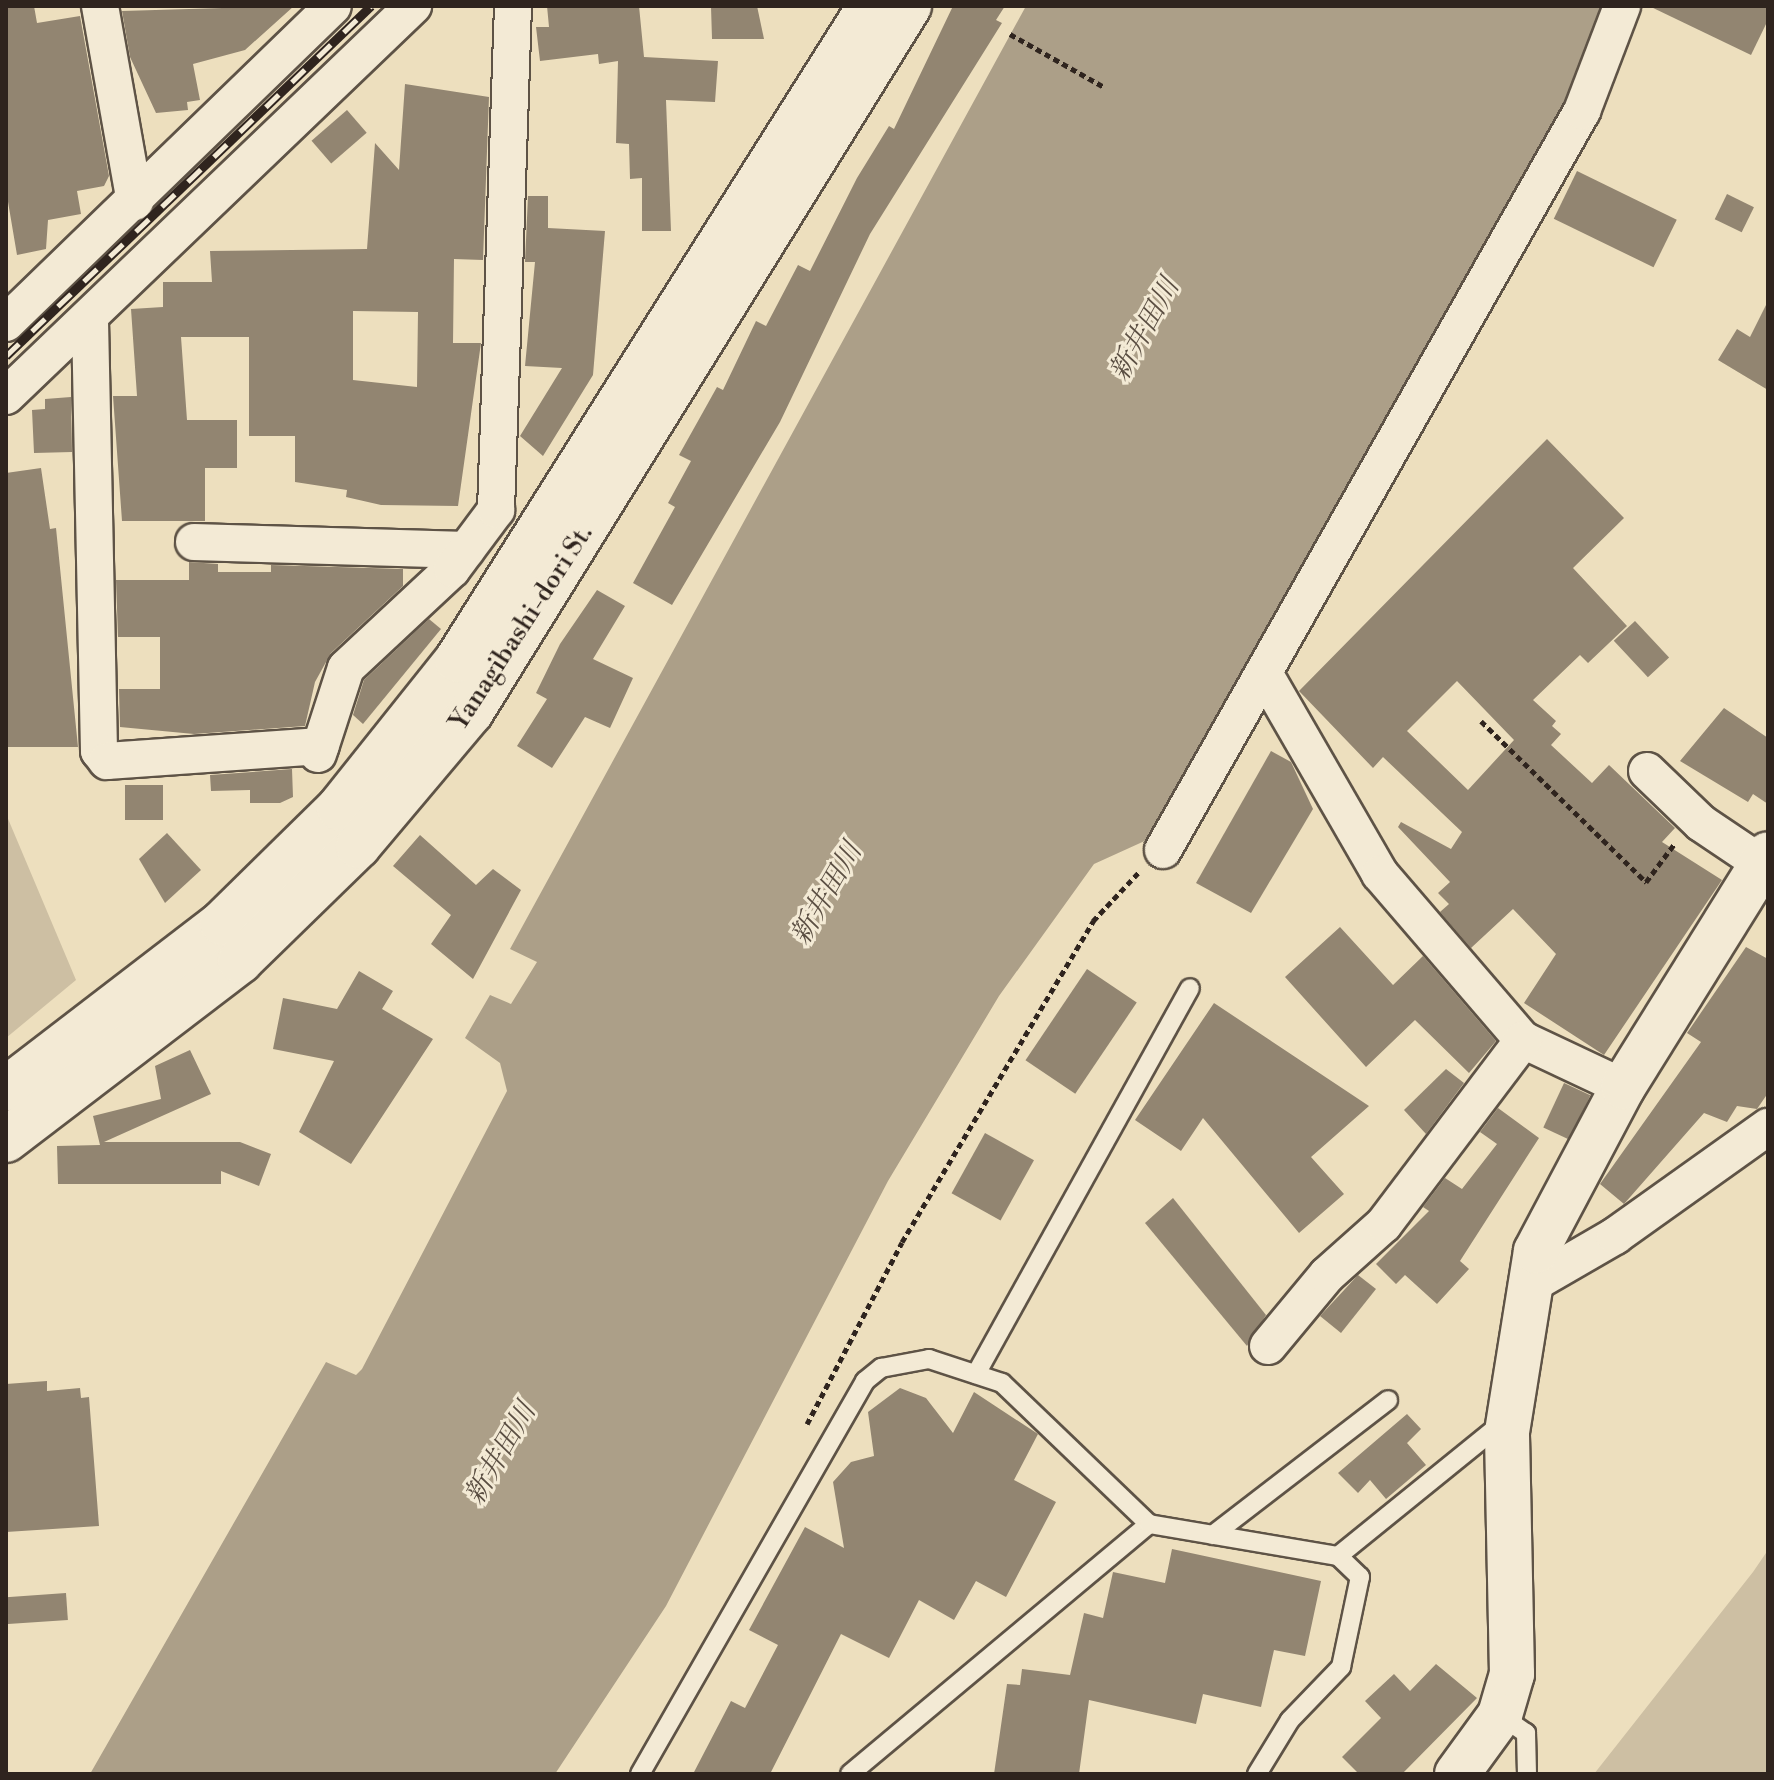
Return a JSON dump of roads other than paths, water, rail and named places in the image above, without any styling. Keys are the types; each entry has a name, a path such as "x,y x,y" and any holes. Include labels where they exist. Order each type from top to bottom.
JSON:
{"street":[{"path":"100,6 135,202"},
{"path":"6,323 135,202 333,6"},
{"path":"6,396 90,321 413,6"},
{"path":"90,321 99,751 107,761 319,750 346,668 466,550 496,510 513,6"},
{"name":"Yanagibashi-dori St.","path":"6,1140 240,961 358,846 471,712 556,544 870,6"},
{"name":"Yanagibashi-dori St.","path":"6,1089 222,923 339,808 457,660 556,544 909,6"},
{"path":"1163,850 1582,111 1622,6"},
{"path":"496,510 556,544"},
{"path":"194,542 466,550"},
{"path":"1264,673 1380,874 1523,1040 1623,1087"},
{"path":"1457,1774 1500,1715 1512,1674 1510,1416 1527,1287 1551,1214 1623,1087 1765,859 1695,817 1647,771"},
{"path":"1268,1346 1327,1275 1384,1224 1523,1040"},
{"path":"1527,1287 1615,1236 1768,1127"}],"lane":[{"path":"976,1374 1190,988"},
{"path":"640,1774 865,1381 902,1360 976,1374 1002,1383 1067,1439 1149,1524 1338,1556 1360,1577 1341,1667 1290,1720 1257,1774"},
{"path":"1213,1535 1388,1400"},
{"path":"1338,1556 1510,1416"},
{"path":"850,1774 1149,1524"},
{"path":"1500,1715 1526,1733 1527,1774"}],"water":[{"name":"新井田川","path":"1026,6 1607,6 1592,60 1149,839 1094,864 999,996 888,1181 666,1606 555,1774 90,1774 326,1362 356,1375 362,1369 507,1091 500,1063 465,1038 490,995 511,1004 537,962 510,949"}],"railway":[{"path":"6,356 371,6"}]}
